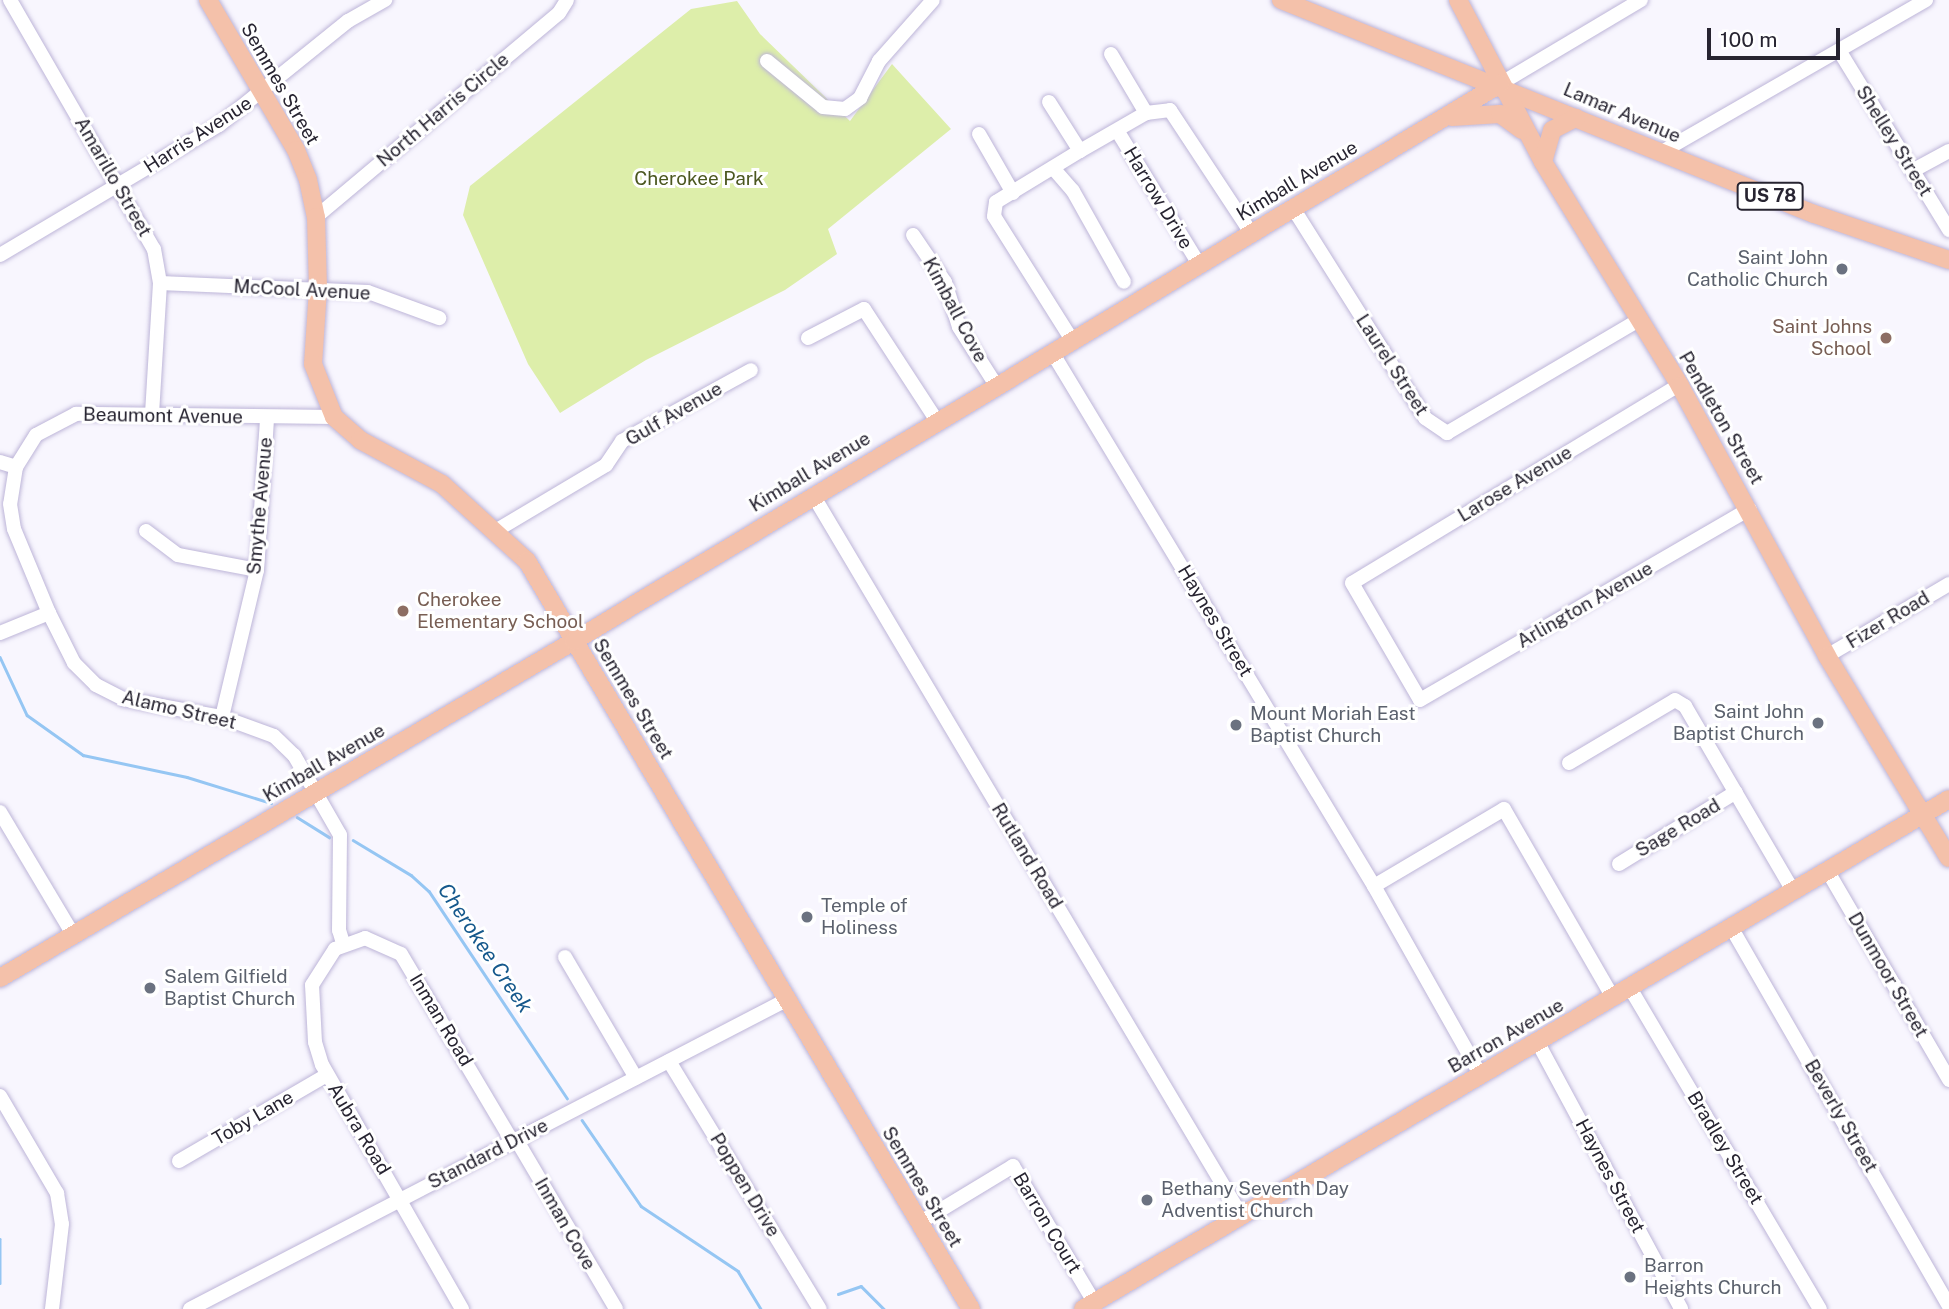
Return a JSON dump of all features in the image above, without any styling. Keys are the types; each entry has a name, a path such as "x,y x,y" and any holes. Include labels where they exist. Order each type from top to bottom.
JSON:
{"main road":[{"name":"Semmes Street","path":"208,0 296,150 316,217 318,289 313,364 334,417 360,440 442,484 497,530 527,561 971,1309"},
{"name":"Lamar Avenue","path":"1281,0 1500,84 1660,153 1860,232 1949,260"},
{"name":"Pendleton Street","path":"1458,0 1492,57 1500,84 1543,162 1679,385 1828,656 1949,858"},
{"name":"Kimball Avenue","path":"0,978 574,641 1500,84"},
{"path":"1441,119 1500,114 1530,137"},
{"path":"1543,162 1552,130 1576,118"},
{"name":"Barron Avenue","path":"1088,1306 1949,799"}],"street":[{"name":"Amarillo Street","path":"10,0 151,242 160,283 152,412"},
{"name":"Harris Avenue","path":"0,255 118,185 262,93 348,21 385,0"},
{"name":"North Harris Circle","path":"316,217 559,13 567,0"},
{"path":"767,61 823,107 845,109 860,98 879,61 933,0"},
{"name":"Kimball Avenue","path":"1500,84 1641,0"},
{"path":"1660,153 1840,52 1926,0"},
{"name":"Shelley Street","path":"1840,52 1949,230"},
{"path":"1111,54 1146,113"},
{"path":"1049,102 1080,151"},
{"path":"1072,340 994,216 996,202 1080,151 1118,132 1146,113 1170,110 1251,233"},
{"name":"Harrow Drive","path":"1118,132 1199,264"},
{"path":"979,134 1013,193"},
{"path":"1912,171 1949,151"},
{"path":"1053,168 1073,191 1124,282"},
{"name":"Laurel Street","path":"1293,208 1425,418 1447,433 1639,320"},
{"name":"Kimball Cove","path":"913,235 945,282 960,327 996,385"},
{"name":"McCool Avenue","path":"160,283 318,289 393,298 439,318"},
{"path":"808,338 864,309 937,421"},
{"name":"Haynes Street","path":"1052,352 1374,886 1480,1074"},
{"name":"Gulf Avenue","path":"497,530 606,465 622,441 751,370"},
{"name":"Larose Avenue","path":"1420,700 1352,583 1679,385"},
{"name":"Beaumont Avenue","path":"16,467 36,435 54,422 76,414 152,412 267,418 334,417"},
{"name":"Smythe Avenue","path":"222,717 257,570 267,418"},
{"path":"0,462 16,467"},
{"name":"Alamo Street","path":"16,467 10,504 14,529 49,613 74,663 96,685 123,699 222,717 274,736 294,755 340,835 339,930 343,943"},
{"name":"Rutland Road","path":"813,495 1242,1217"},
{"name":"Arlington Avenue","path":"1420,700 1749,509"},
{"path":"146,531 178,555 257,570"},
{"name":"Fizer Road","path":"1828,656 1949,584"},
{"path":"0,634 49,613"},
{"path":"1569,763 1675,700 1685,706 1793,891"},
{"name":"Sage Road","path":"1619,864 1736,792"},
{"path":"1374,886 1504,809 1613,998"},
{"path":"0,812 74,936"},
{"name":"Dunmoor Street","path":"1827,870 1949,1080"},
{"name":"Beverly Street","path":"1731,927 1949,1306"},
{"name":"Inman Road","path":"343,943 365,938 401,954 514,1140"},
{"name":"Aubra Road","path":"343,943 318,970 312,985 315,1042 327,1075 462,1309"},
{"path":"565,957 636,1078"},
{"name":"Bradley Street","path":"1630,988 1820,1309"},
{"name":"Standard Drive","path":"190,1309 786,1000"},
{"name":"Haynes Street","path":"1538,1043 1681,1309"},
{"name":"Poppen Drive","path":"669,1061 820,1309"},
{"name":"Toby Lane","path":"179,1161 327,1075"},
{"path":"0,1096 57,1193 62,1224 52,1309"},
{"name":"Inman Cove","path":"514,1140 616,1309"},
{"name":"Barron Court","path":"919,1223 1013,1166 1088,1306"}],"green space":[{"name":"Cherokee Park","path":"737,1 760,34 850,121 892,64 951,129 828,229 837,254 785,290 646,360 560,413 528,364 463,215 470,186 691,9"}],"waterway":[{"name":"Cherokee Creek","path":"0,657 27,715 83,755 187,777 271,803"},
{"name":"Cherokee Creek","path":"297,817 329,837"},
{"name":"Cherokee Creek","path":"353,840 411,875 429,891 567,1098"},
{"name":"Cherokee Creek","path":"582,1120 641,1206 738,1271 761,1309"},
{"path":"0,1239 0,1283"},
{"name":"Cherokee Creek","path":"838,1294 861,1286 884,1309"}],"place":[{"name":"Saint John Catholic Church","path":"1842,269"},
{"name":"Saint Johns School","path":"1886,338"},
{"name":"Cherokee Elementary School","path":"403,611"},
{"name":"Saint John Baptist Church","path":"1818,723"},
{"name":"Mount Moriah East Baptist Church","path":"1236,725"},
{"name":"Temple of Holiness","path":"807,917"},
{"name":"Salem Gilfield Baptist Church","path":"150,988"},
{"name":"Bethany Seventh Day Adventist Church","path":"1147,1200"},
{"name":"Barron Heights Church","path":"1630,1277"}]}
